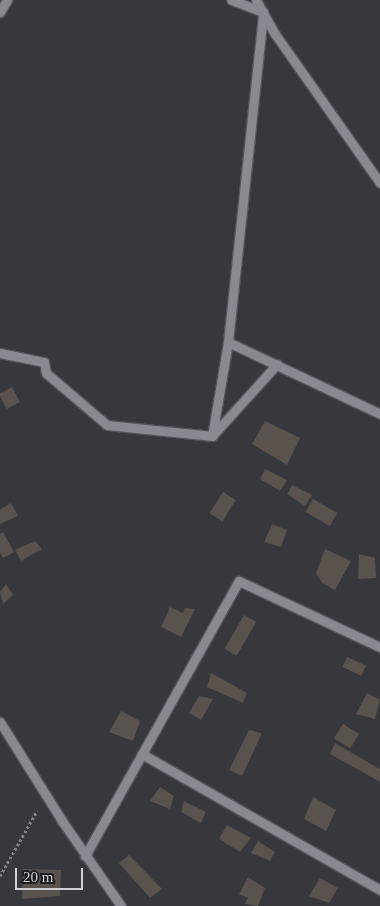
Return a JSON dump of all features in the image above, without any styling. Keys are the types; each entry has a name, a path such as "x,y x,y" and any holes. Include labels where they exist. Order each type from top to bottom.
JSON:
{"street":[{"path":"0,12 8,0"},
{"path":"231,0 263,12"},
{"path":"256,0 380,183"},
{"path":"212,436 228,342 263,12"},
{"path":"228,342 380,414"},
{"path":"0,353 44,362 46,373 107,425 212,436"},
{"path":"212,436 277,364"},
{"path":"85,856 239,581 380,647"},
{"path":"0,722 45,796 121,906"},
{"path":"142,754 380,890"}],"path":[{"path":"0,876 45,796"}],"building":[{"path":"12,387 20,402 7,409 0,393"},
{"path":"265,421 300,438 287,465 252,444"},
{"path":"265,469 287,480 280,491 260,479"},
{"path":"292,485 312,495 305,506 287,494"},
{"path":"223,492 236,500 222,521 210,513"},
{"path":"313,499 337,513 330,526 306,512"},
{"path":"11,503 18,516 0,524 0,510"},
{"path":"272,524 287,530 281,547 264,542"},
{"path":"3,532 14,552 3,558 0,553 0,534"},
{"path":"35,541 42,549 21,561 15,550"},
{"path":"325,549 351,561 335,590 322,583 316,573"},
{"path":"359,554 375,558 376,578 358,579"},
{"path":"6,584 13,595 3,604 0,592"},
{"path":"170,607 183,613 185,608 195,609 181,637 161,627"},
{"path":"244,615 256,622 237,656 225,649"},
{"path":"347,657 366,666 361,676 342,667"},
{"path":"211,673 247,693 243,703 207,687"},
{"path":"367,693 380,700 375,719 356,714"},
{"path":"199,696 213,699 201,720 189,713"},
{"path":"121,711 140,721 133,741 109,732"},
{"path":"343,724 359,734 350,748 334,738"},
{"path":"249,730 262,733 242,776 229,770"},
{"path":"335,743 380,769 380,782 330,754"},
{"path":"160,787 174,796 170,809 150,801"},
{"path":"313,797 336,810 326,831 304,819"},
{"path":"184,801 206,812 201,823 181,812"},
{"path":"227,825 251,838 240,852 219,839"},
{"path":"258,841 275,852 270,861 251,853"},
{"path":"129,855 162,889 150,898 119,863"},
{"path":"23,869 61,870 60,896 22,899"},
{"path":"248,877 265,888 258,906 245,904 248,898 239,894"},
{"path":"320,878 338,888 329,903 309,896"}]}
